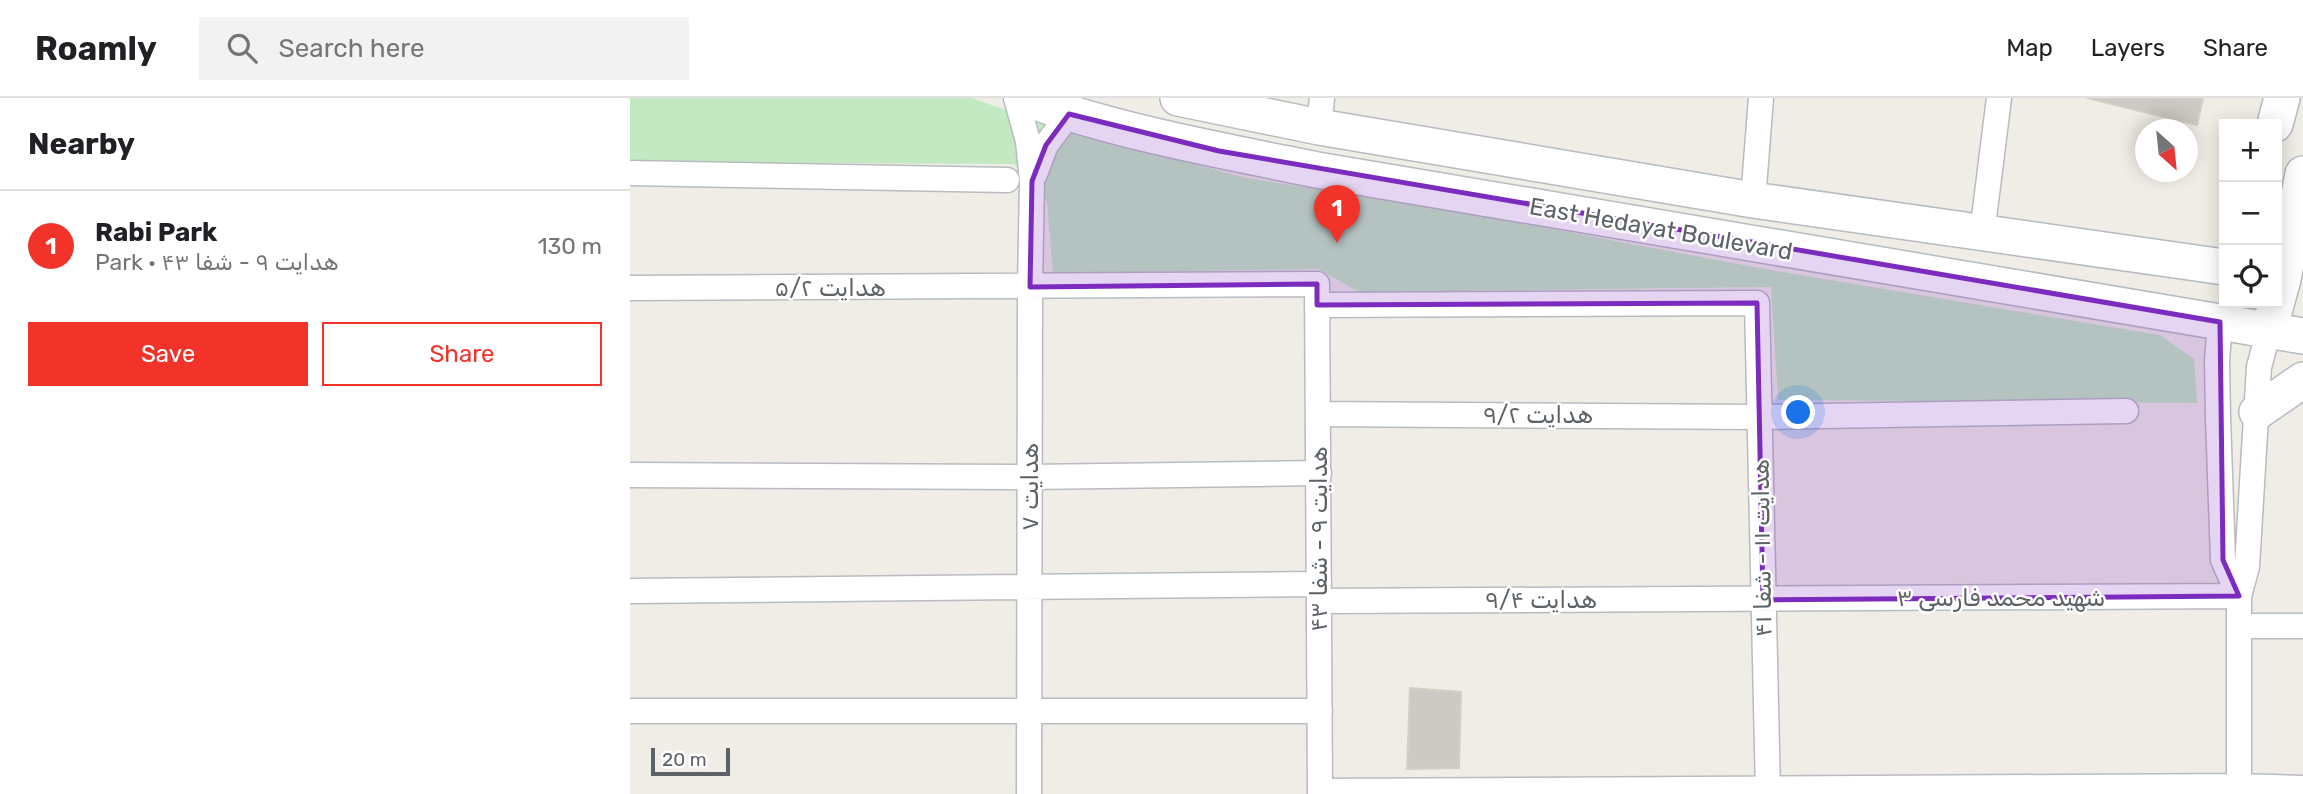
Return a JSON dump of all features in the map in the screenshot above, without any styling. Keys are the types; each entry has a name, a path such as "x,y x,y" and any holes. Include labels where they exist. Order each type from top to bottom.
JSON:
{"main road":[{"name":"East Hedayat Boulevard","path":"1024,98 1069,114 1219,151 1484,199 2222,312 2286,333"},
{"name":"East Hedayat Boulevard","path":"1178,98 1320,113 1492,157 1753,200 2219,266"},
{"path":"2276,119 2282,98"},
{"path":"1484,199 1492,157"},
{"path":"2286,333 2288,279 2303,174"},
{"path":"2256,412 2303,380"}],"street":[{"name":"هدایت ۷","path":"1016,98 1028,141 1032,181 1029,794"},
{"path":"1753,200 1761,98"},
{"path":"1982,234 1999,98"},
{"name":"هدایت ۷","path":"1032,181 1046,145 1069,114"},
{"path":"630,173 1007,180"},
{"name":"هدایت ۵/۲","path":"630,288 1030,287 1756,303"},
{"name":"هدایت ۹ - شفا ۴۳","path":"1317,295 1321,793"},
{"name":"هدایت ۱۱ - شفا ۴۱","path":"1756,303 1768,791"},
{"path":"2222,312 2217,373 2223,560 2239,596"},
{"path":"2239,790 2239,596 2247,567 2259,367 2286,333"},
{"name":"هدایت ۹/۲","path":"1318,414 1759,417 2126,411"},
{"path":"630,475 1030,477 1319,473"},
{"name":"هدایت ۹/۴","path":"630,591 1030,588 1763,600"},
{"name":"شهید محمد فارسی ۳","path":"1763,600 2239,596"},
{"path":"2239,626 2303,626"},
{"path":"630,711 1320,711"},
{"path":"1321,793 2303,788"}],"highlighted area":[{"path":"1069,114 1219,151 2220,322 2223,560 2239,596 1763,600 1757,303 1317,305 1317,284 1030,287 1032,181 1046,145"}],"green space":[{"path":"630,98 972,98 1059,129 1247,178 1482,216 1776,271 2160,335 2194,359 2197,403 1778,400 1771,287 1359,292 1318,269 1053,273 1047,201 1014,164 630,162"}],"building":[{"path":"2087,98 2203,98 2198,120 2173,119"},
{"path":"1410,688 1461,692 1459,768 1407,769"}],"place":[{"name":"Rabi Park","path":"1337,243"}]}
